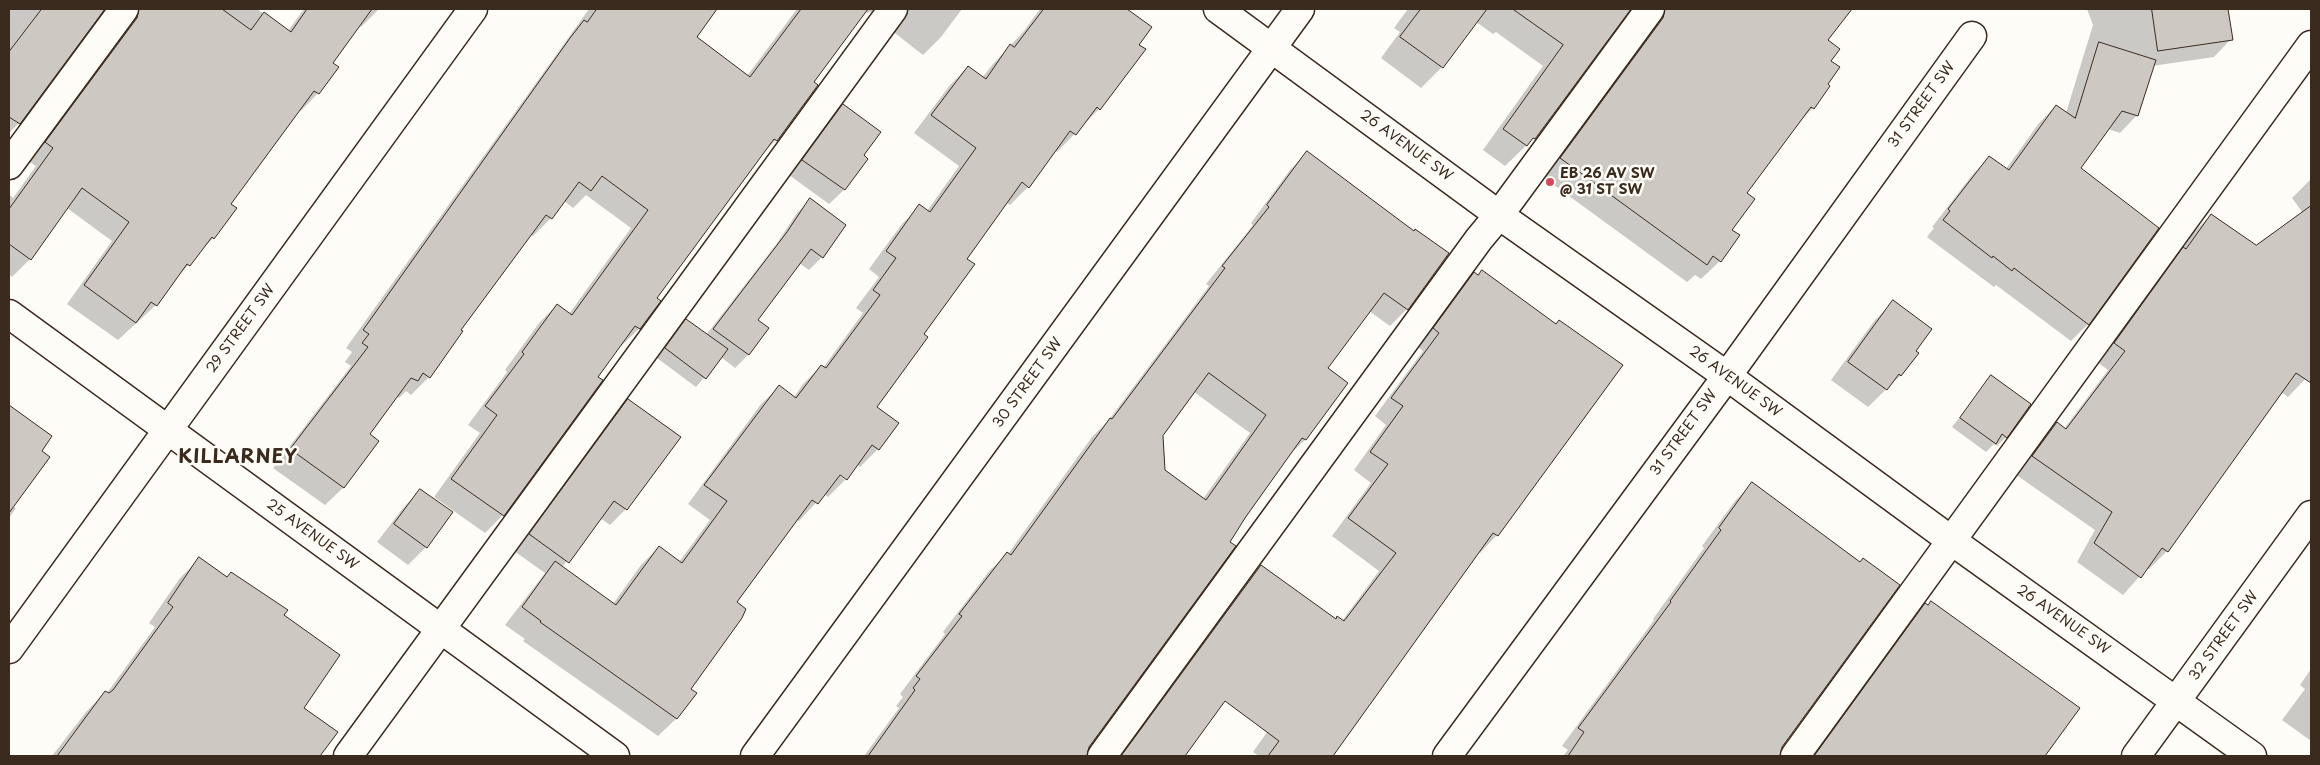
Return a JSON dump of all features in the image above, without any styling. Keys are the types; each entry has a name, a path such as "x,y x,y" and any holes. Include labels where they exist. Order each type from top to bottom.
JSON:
{"street":[{"path":"9,165 124,9"},
{"name":"29 STREET SW","path":"9,649 473,9"},
{"path":"348,756 893,9"},
{"name":"26 AVENUE SW","path":"1218,9 1499,215 1727,376 1952,541 2252,756"},
{"name":"30 STREET SW","path":"755,756 1300,9"},
{"path":"1102,756 1473,247 1499,215 1650,9"},
{"name":"31 STREET SW","path":"1447,756 1727,376 1972,36"},
{"path":"1795,756 2311,45"},
{"name":"25 AVENUE SW","path":"9,314 615,756"},
{"name":"32 STREET SW","path":"2136,756 2311,515"}],"building":[{"path":"42,9 105,9 20,124 9,117 9,52"},
{"path":"139,9 222,9 251,30 264,12 291,32 307,9 372,9 333,63 339,67 319,94 314,91 231,204 237,208 214,239 212,237 190,266 187,264 157,306 151,302 136,323 84,285 129,222 82,188 31,260 9,244 9,209 53,148 45,142 137,18"},
{"path":"597,9 717,9 697,37 750,77 801,9 868,9 814,82 818,85 777,141 774,139 657,298 661,301 640,329 635,326 598,377 603,380 504,516 451,479 497,415 485,406 524,354 522,352 557,304 572,315 648,210 602,176 591,191 579,182 552,219 546,215 461,330 463,331 430,378 423,373 418,381 411,378 370,434 379,441 344,488 290,449 368,347 362,343 369,334 363,330 570,38 584,20 587,22"},
{"path":"1044,9 1127,9 1152,27 1139,45 1146,49 1100,110 1097,107 1076,135 1070,131 1029,188 1022,182 967,259 975,264 924,334 928,337 877,407 899,423 879,450 872,445 847,480 840,475 818,504 812,500 737,602 746,609 742,618 691,689 697,693 677,719 540,622 522,607 555,561 616,605 659,546 682,563 727,501 704,485 779,385 796,398 821,365 826,368 880,295 873,290 896,258 886,251 919,204 930,212 976,148 931,115 968,66 986,79 1010,44 1014,47"},
{"path":"1421,9 1487,9 1443,68 1400,37"},
{"path":"1513,9 1631,9 1535,139 1533,138 1527,146 1503,129 1563,45"},
{"path":"1665,9 1852,9 1828,40 1840,49 1831,61 1840,67 1828,84 1830,86 1814,109 1811,107 1747,193 1755,199 1732,230 1740,235 1721,262 1713,256 1707,265 1560,158 1663,18"},
{"path":"2152,9 2228,9 2233,40 2158,51"},
{"path":"2099,42 2156,60 2138,116 2122,111 2081,168 2159,228 2089,325 2014,268 2012,271 1993,256 1992,258 1943,220 1950,211 1948,209 1989,156 2009,170 2056,105 2075,118"},
{"path":"843,104 881,132 864,155 868,159 845,190 802,160"},
{"path":"1307,151 1414,231 1415,229 1449,253 1408,310 1384,293 1328,368 1348,383 1306,440 1302,438 1245,518 1230,542 1236,546 1089,747 1087,756 868,756 915,690 913,688 920,679 916,676 962,616 959,614 1007,552 1011,555 1110,418 1112,419 1225,268 1222,266 1269,207 1267,205","holes":["1209,373 1266,415 1206,500 1165,470 1163,436"]},
{"path":"810,198 846,225 823,258 811,249 758,320 769,328 749,355 713,329 787,232"},
{"path":"2311,206 2311,383 2296,373 2168,552 2162,548 2141,578 2094,543 2112,512 2032,456 2057,422 2066,429 2125,351 2114,343 2183,247 2186,249 2211,214 2256,245"},
{"path":"1482,270 1556,324 1559,320 1623,365 1498,536 1493,533 1333,756 1268,756 1279,741 1225,701 1185,756 1121,756 1261,565 1336,619 1337,616 1344,621 1396,553 1348,518 1388,464 1370,452 1403,406 1391,398 1439,333 1433,328 1474,272 1478,275"},
{"path":"1893,300 1932,329 1916,351 1919,353 1887,390 1848,362"},
{"path":"686,319 728,349 706,379 665,348"},
{"path":"1991,375 2031,404 2007,438 2002,434 1996,444 1960,418"},
{"path":"628,399 681,437 627,510 614,501 569,563 529,534"},
{"path":"9,405 52,436 42,451 50,457 9,513"},
{"path":"1752,482 1860,562 1863,558 1900,585 1782,747 1780,756 1568,756 1584,732 1578,728 1671,602 1721,530 1719,528"},
{"path":"420,489 453,512 427,548 394,524"},
{"path":"199,557 227,577 231,572 288,610 284,615 340,655 304,708 338,732 320,756 57,756 105,691 109,693 113,690 173,607 168,603"},
{"path":"1931,601 2080,708 2045,756 1814,756 1925,603 1928,605"}],"place":[{"name":"EB 26 AV SW @ 31 ST SW","path":"1550,182"}],"district":[{"name":"KILLARNEY","path":"238,458"}]}
